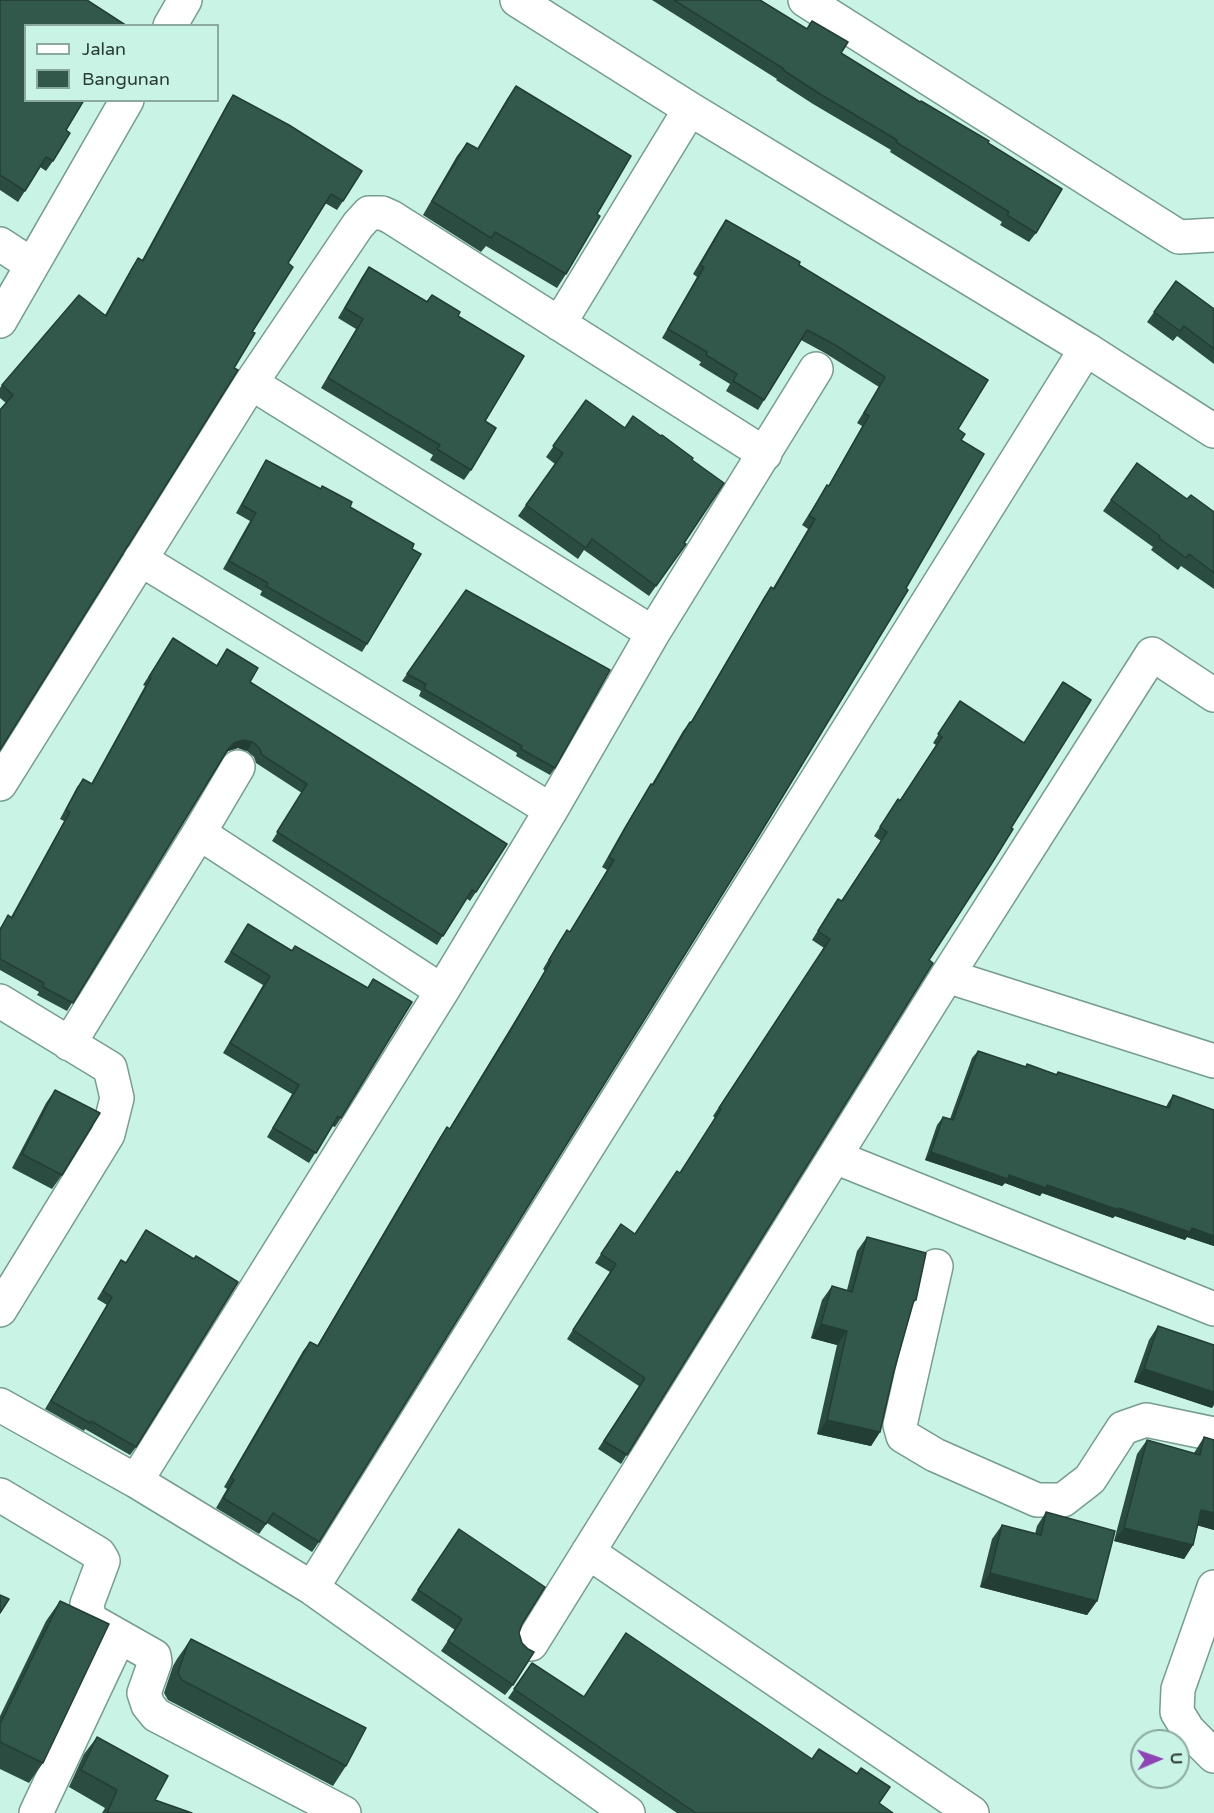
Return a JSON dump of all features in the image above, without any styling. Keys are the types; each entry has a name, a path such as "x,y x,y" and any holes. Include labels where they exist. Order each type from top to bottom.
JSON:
{"street":[{"path":"171,24 185,0"},
{"path":"517,0 690,109 1086,349 1214,431"},
{"path":"805,0 1179,237 1211,237 1214,235"},
{"path":"0,321 126,102"},
{"path":"559,324 690,109"},
{"path":"0,784 251,383 358,225 369,213 382,213 392,217 765,454"},
{"path":"0,244 32,265"},
{"path":"312,1588 1086,349"},
{"path":"136,1481 442,991 551,810 653,633 816,369"},
{"path":"251,383 653,633"},
{"path":"140,559 551,810"},
{"path":"531,1644 947,976 1152,654 1214,696"},
{"path":"69,1044 200,833 238,767"},
{"path":"200,833 442,991"},
{"path":"947,976 1214,1061"},
{"path":"0,1001 110,1068 117,1098 108,1134 0,1310"},
{"path":"835,1157 1214,1309"},
{"path":"936,1266 900,1425 903,1436 935,1455 1037,1500 1063,1500 1090,1479 1123,1428 1146,1420 1214,1434"},
{"path":"0,1405 136,1481 312,1588 628,1813"},
{"path":"0,1495 99,1554 103,1561 87,1604 89,1617 94,1623 154,1656 155,1662 144,1693 148,1705 156,1714 344,1813"},
{"path":"588,1552 972,1813"},
{"path":"1214,1587 1178,1689 1177,1712 1188,1730 1214,1756"},
{"path":"36,1813 119,1637"}],"building":[{"path":"0,0 87,0 124,24 24,24 24,102 83,102 66,130 70,133 53,161 46,157 25,191 0,175"},
{"path":"674,0 760,0 807,29 812,21 848,42 841,53 989,141 988,143 1062,189 1036,233 1007,215 1009,212"},
{"path":"516,86 631,156 566,274 495,232 491,238 432,201 467,143 478,149"},
{"path":"233,95 289,125 362,171 343,201 331,194 288,263 293,267 252,332 255,333 234,368 238,370 0,750 0,410 13,395 2,385 79,295 106,316 138,258 143,261"},
{"path":"726,220 800,262 799,265 988,380 958,429 965,434 961,440 984,454 906,588 908,590 758,837 319,1542 273,1513 266,1524 223,1498 234,1480 231,1477 310,1342 318,1346 447,1127 450,1129 512,1028 567,930 570,932 614,860 609,857 651,784 653,785 771,587 774,589 815,519 809,516 869,416 864,413 885,377 807,330 764,400 733,381 737,374 706,355 707,352 668,329 704,267 700,265"},
{"path":"369,267 427,302 432,295 460,312 458,316 524,356 485,421 496,428 471,470 437,449 440,445 328,378 363,319 345,308"},
{"path":"1176,281 1214,309 1214,349 1184,326 1180,331 1154,312"},
{"path":"586,400 625,428 633,416 662,435 724,483 684,543 686,544 656,586 592,539 586,548 526,505 563,453 553,446"},
{"path":"266,460 321,489 322,486 352,502 350,507 414,544 412,549 421,554 367,644 266,586 268,583 229,561 256,513 242,505"},
{"path":"1137,463 1187,499 1191,495 1214,512 1214,573 1189,554 1186,558 1111,500"},
{"path":"466,590 610,670 555,768 424,689 426,684 407,674"},
{"path":"173,638 217,666 227,649 258,668 250,682 507,844 476,892 472,890 443,936 277,832 307,784 262,755 253,742 243,740 234,743 228,749 73,1003 43,987 44,983 0,959 0,930 8,915 12,918 70,812 66,810 83,779 92,784 151,678 149,677"},
{"path":"1063,682 1091,700 1011,828 1013,829 992,863 929,960 933,963 627,1455 604,1441 645,1378 573,1330 616,1264 601,1254 621,1224 635,1234 677,1171 680,1173 721,1109 719,1108 830,939 818,931 838,899 842,901 887,832 880,827 942,737 938,734 960,701 1024,743"},
{"path":"248,924 292,951 295,946 368,988 373,979 412,1002 341,1118 338,1116 316,1153 273,1128 299,1085 230,1043 270,976 231,952"},
{"path":"978,1051 1026,1067 1027,1064 1057,1075 1058,1072 1169,1108 1173,1095 1214,1110 1214,1236 1192,1228 1190,1232 1047,1185 1046,1188 1009,1175 1008,1179 931,1152 943,1117 953,1120"},
{"path":"55,1090 100,1113 62,1175 22,1154"},
{"path":"146,1230 194,1259 196,1256 238,1282 136,1447 51,1401 112,1297 103,1291 121,1260 126,1263"},
{"path":"867,1237 926,1253 916,1300 914,1300 894,1371 880,1432 827,1420 847,1331 821,1324 832,1286 852,1292"},
{"path":"1158,1326 1214,1345 1214,1392 1144,1369"},
{"path":"1204,1437 1214,1440 1214,1513 1201,1510 1193,1545 1124,1528 1147,1440 1200,1455"},
{"path":"1046,1512 1115,1531 1097,1601 990,1573 1002,1525 1041,1535"},
{"path":"459,1529 545,1587 522,1624 519,1633 522,1643 534,1652 513,1685 448,1641 462,1619 418,1590"},
{"path":"0,1595 9,1599 0,1613"},
{"path":"60,1601 109,1624 43,1763 0,1742 0,1724"},
{"path":"626,1633 812,1759 819,1749 857,1774 861,1768 890,1787 879,1803 893,1813 696,1813 514,1689 532,1663 584,1697"},
{"path":"191,1639 366,1728 346,1766 182,1680 178,1673"},
{"path":"97,1737 168,1776 155,1800 192,1813 107,1813 117,1790 81,1770"}]}
